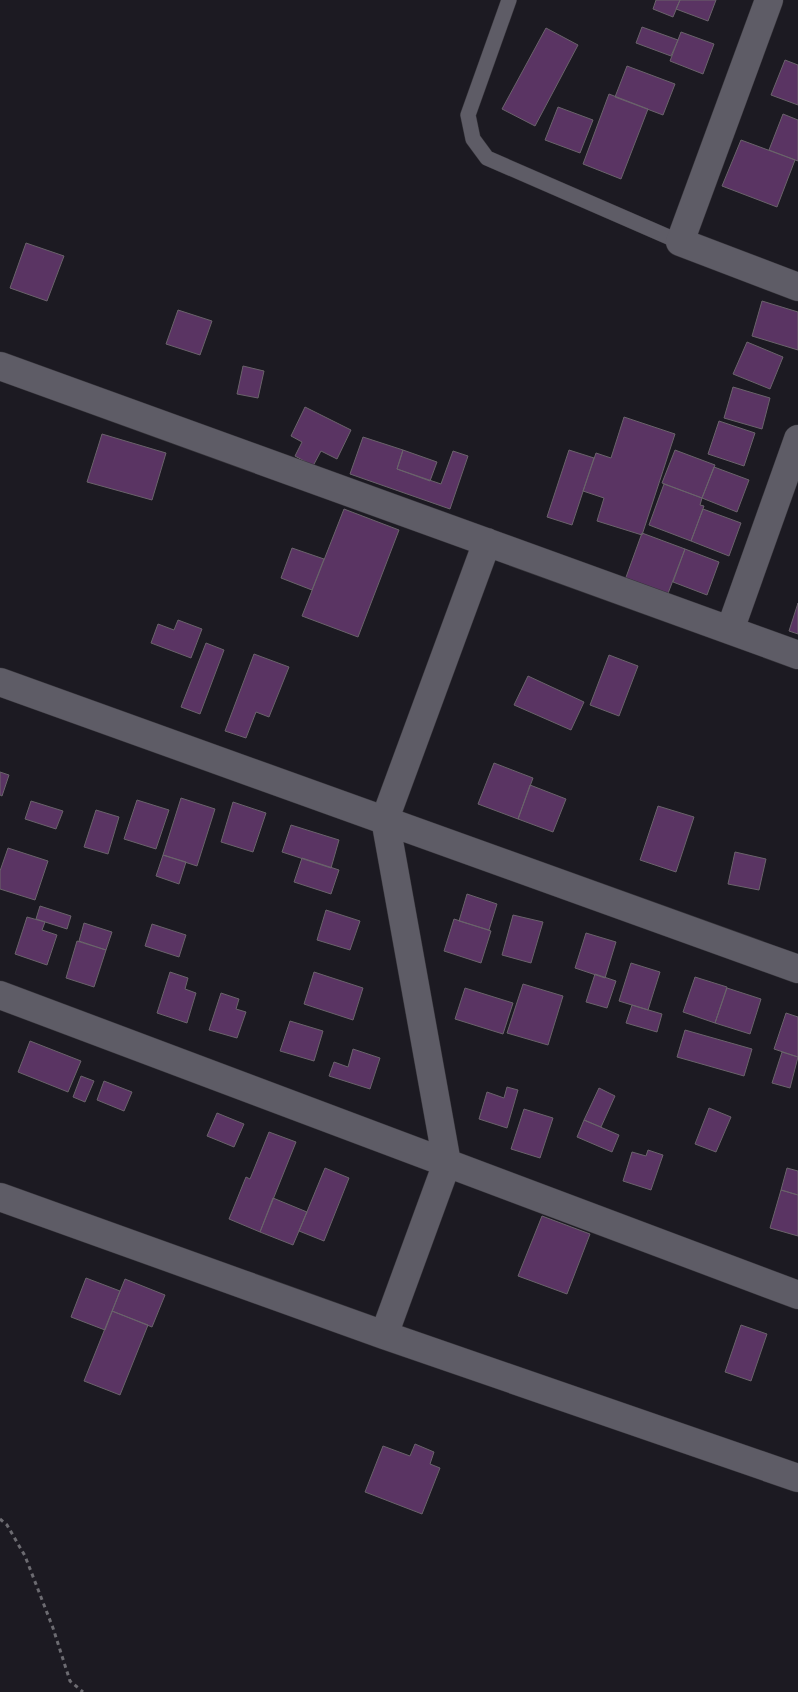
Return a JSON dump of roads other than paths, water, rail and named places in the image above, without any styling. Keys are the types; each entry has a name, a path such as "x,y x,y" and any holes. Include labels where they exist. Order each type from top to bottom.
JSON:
{"street":[{"path":"769,0 680,242 798,287"},
{"path":"0,366 798,655"},
{"path":"730,630 798,440"},
{"path":"384,1335 447,1163 385,819 487,542"},
{"path":"0,682 798,969"},
{"path":"0,995 798,1295"},
{"path":"0,1197 384,1335 798,1478"}],"lane":[{"path":"509,0 468,115 473,139 479,149 488,158 680,242"}]}
